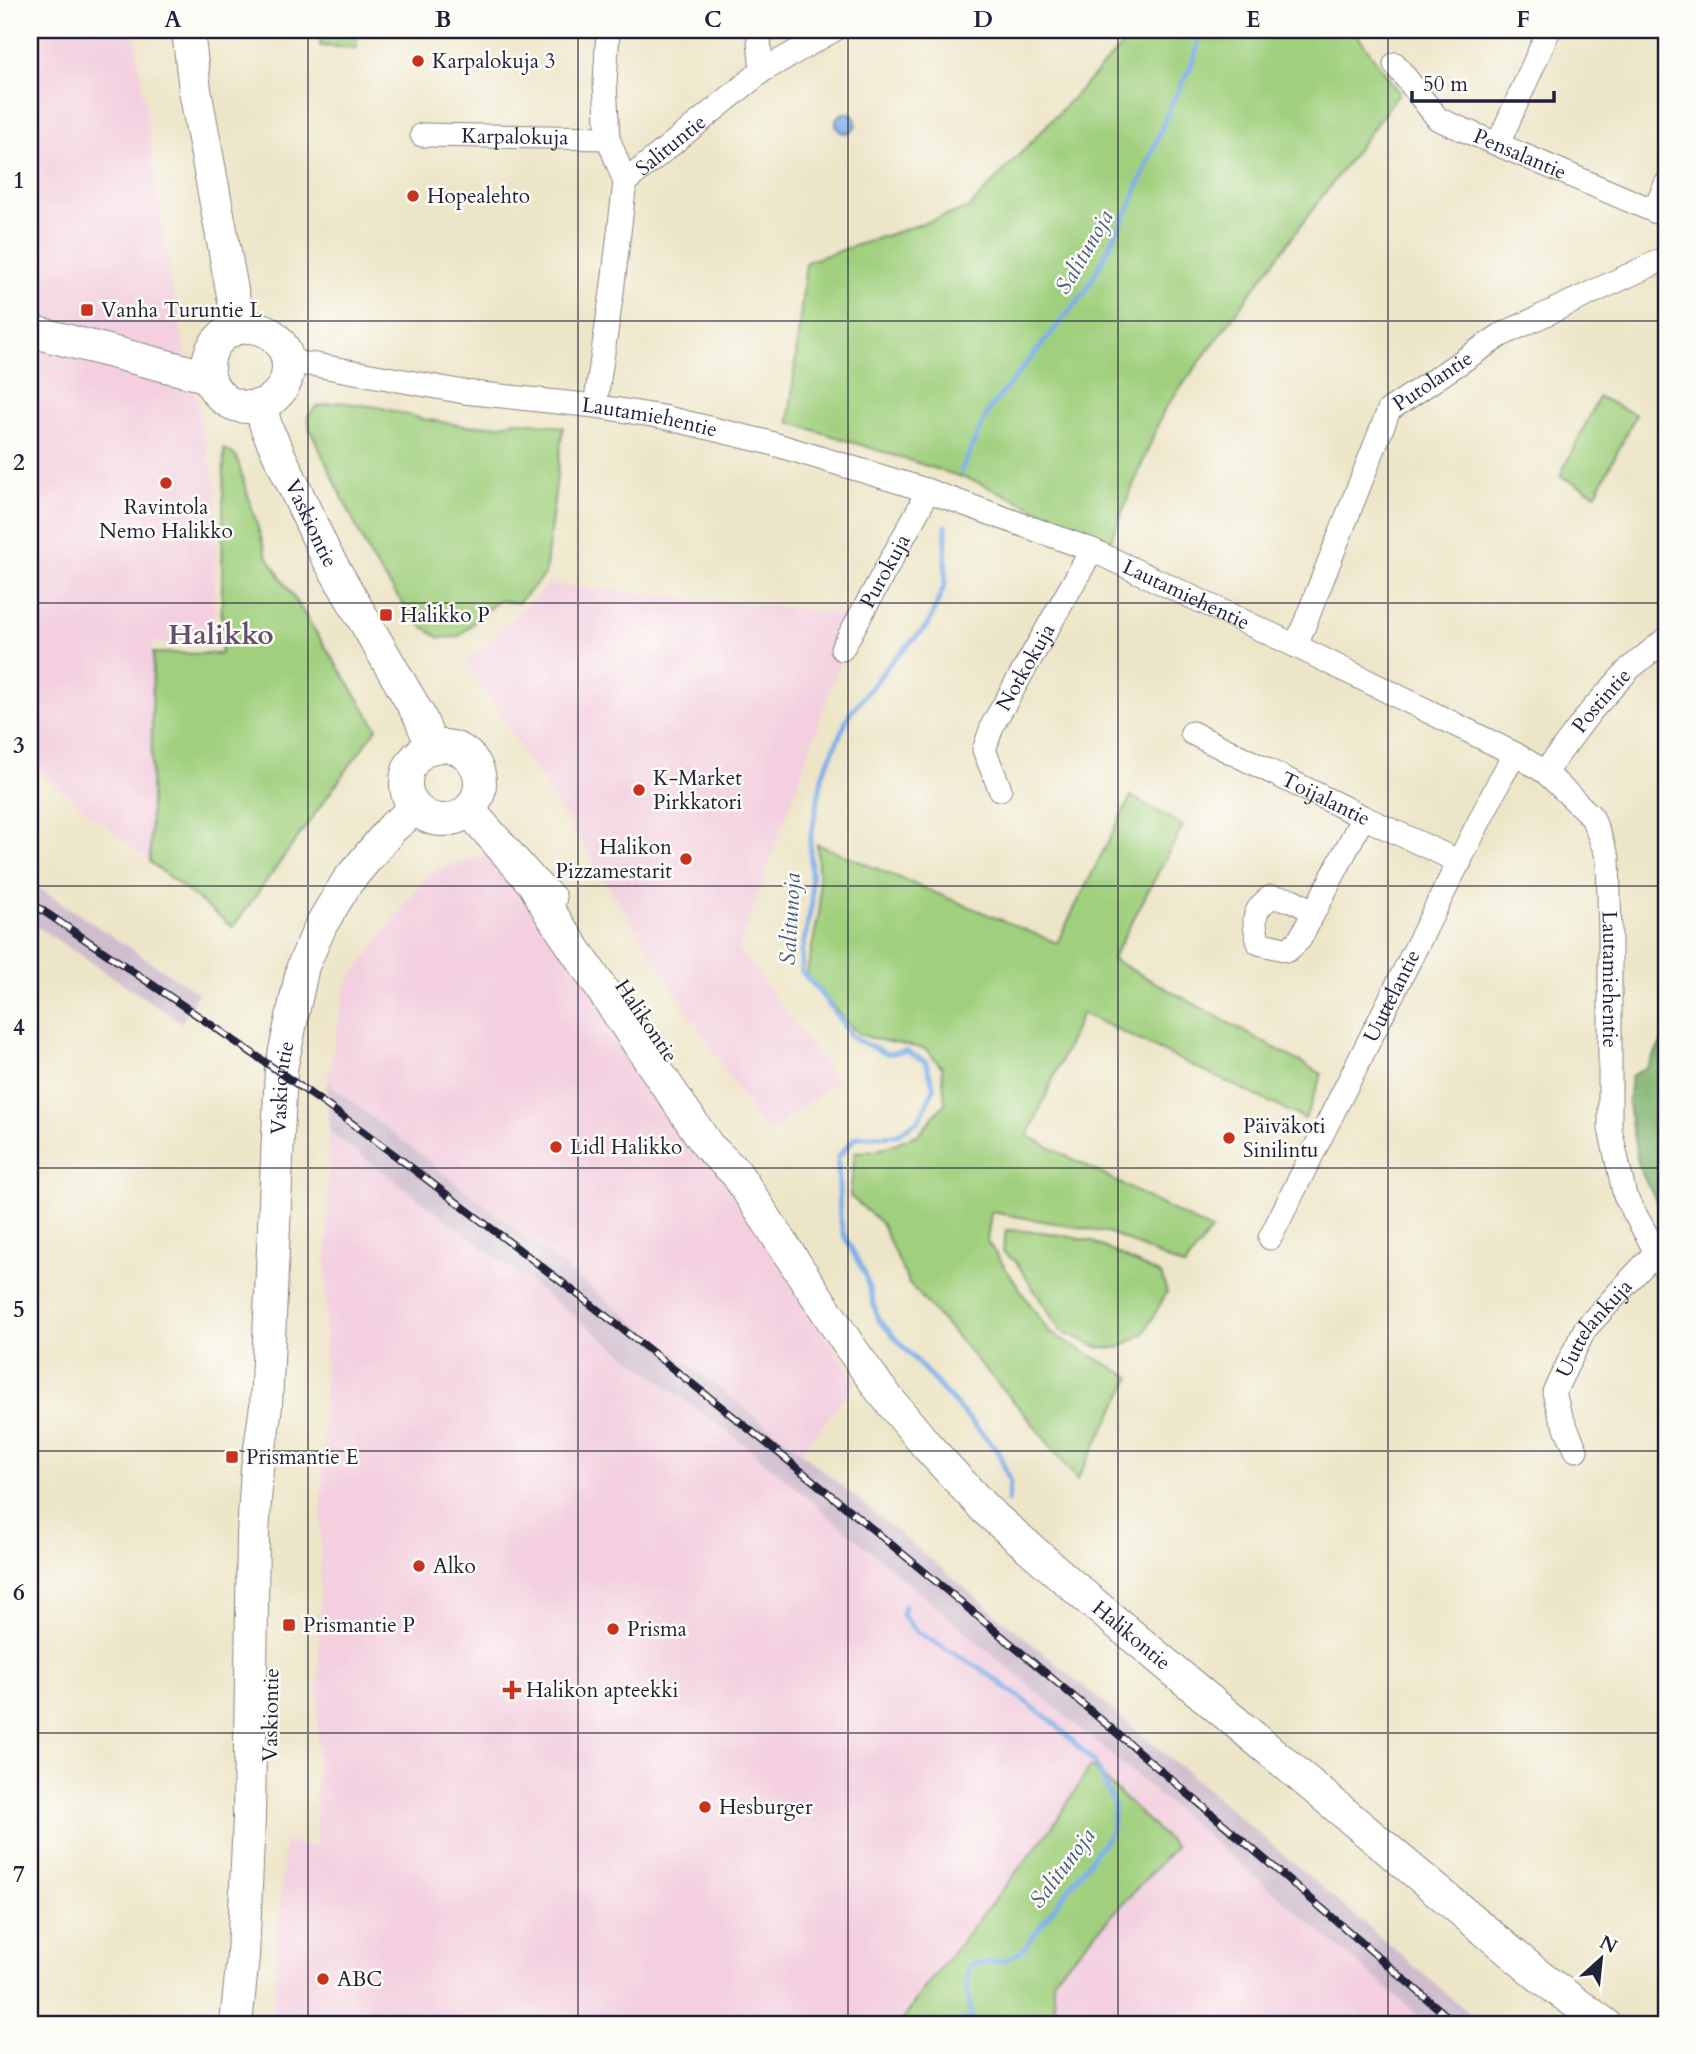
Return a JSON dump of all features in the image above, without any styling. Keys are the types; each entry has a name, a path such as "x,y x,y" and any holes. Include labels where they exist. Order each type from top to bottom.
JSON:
{"main road":[{"path":"188,30 195,90 239,328"},
{"path":"239,328 260,329 270,333 279,341 288,362 288,375 283,387 277,396 260,406 249,407 228,402 213,387 209,377 208,366 213,347 220,338 239,328"},
{"path":"30,331 209,377"},
{"name":"Vaskiontie","path":"260,406 267,429 325,553 420,718 432,747"},
{"path":"444,745 466,753 480,774 477,799 460,817 436,820 425,816 415,809 408,798 406,773 421,752 432,747 444,745"},
{"name":"Vaskiontie","path":"236,2024 243,1956 249,1818 253,1535 257,1469 266,1406 281,1069 303,966 321,925 347,881 393,827 415,809"},
{"name":"Halikontie","path":"469,810 584,936 622,983 723,1136 736,1173 848,1344 880,1389 927,1446 986,1510 1108,1616 1543,1979 1605,2024"},
{"name":"Vaskiontie","path":"256,2024 263,1957 270,1791 273,1536 277,1472 266,1406"}],"street":[{"path":"608,30 605,83 608,138 625,182"},
{"path":"758,30 762,71"},
{"name":"Salituntie","path":"595,406 625,182 762,71 834,30"},
{"path":"1498,144 1549,30"},
{"name":"Pensalantie","path":"1395,64 1437,119 1660,213"},
{"name":"Karpalokuja","path":"422,135 608,138"},
{"path":"1660,213 1666,184"},
{"name":"Putolantie","path":"1296,646 1389,410 1502,335 1666,258"},
{"name":"Lautamiehentie","path":"288,362 464,392 595,406 663,417 766,442 926,490 1092,550 1296,646 1515,754 1545,772 1592,817 1608,858 1610,1129 1625,1196 1660,1261"},
{"name":"Purokuja","path":"842,649 920,507 926,490"},
{"name":"Notkokuja","path":"1000,789 984,750 993,724 1092,550"},
{"name":"Postintie","path":"1545,772 1591,710 1629,669 1666,639"},
{"name":"Toijalantie","path":"1192,733 1460,862"},
{"name":"Uuttelantie","path":"1270,1238 1515,754"},
{"path":"1314,912 1363,817"},
{"name":"Uuttelankuja","path":"1576,1450 1559,1412 1554,1392 1585,1329 1660,1261"}],"shaded area":[{"path":"30,30 134,30 173,292 217,495 214,646 153,642 150,862 30,765"},
{"path":"548,584 857,615 739,949 837,1081 766,1135 466,662"},
{"path":"489,854 542,909 857,1382 801,1452 327,1082 345,986 429,872"},
{"path":"30,882 198,993 182,1023 30,922"},
{"path":"327,1082 801,1452 1183,1769 1482,2024 1429,2024 751,1450 329,1131"},
{"path":"329,1131 751,1450 1429,2024 271,2024 285,1841 315,1847"}],"green space":[{"path":"321,30 358,30 356,48 320,46"},
{"path":"1122,30 1354,30 1399,93 1164,410 1110,542 977,482 789,422 806,262 969,208 1127,40"},
{"path":"1599,397 1636,415 1596,494 1560,476"},
{"path":"339,402 378,407 423,419 466,426 502,425 516,421 563,427 545,574 518,603 498,600 458,637 440,638 416,622 372,560 310,429 308,416 316,407"},
{"path":"224,449 236,456 266,554 377,728 233,927 150,862 153,653 221,654"},
{"path":"1131,796 1183,826 1112,959 1322,1074 1305,1119 1082,1013 1028,1136 1211,1230 1184,1267 1111,1233 991,1212 987,1241 1049,1332 1131,1378 1077,1480 1029,1419 908,1282 881,1223 850,1196 855,1152 876,1151 919,1134 945,1103 942,1067 926,1049 858,1034 806,977 820,908 817,844 1057,943"},
{"path":"1666,1035 1666,1220 1639,1168 1628,1104 1631,1076 1647,1067"},
{"path":"1006,1230 1043,1232 1091,1241 1161,1275 1167,1292 1144,1333 1119,1348 1100,1348 1061,1331 1016,1262 1003,1252"},
{"path":"1091,1766 1175,1847 1053,1979 1056,2024 901,2023 920,1994 1053,1826"}],"water":[{"path":"846,113 853,116 856,123 853,130 846,133 839,130 836,123 839,116"}],"waterway":[{"name":"Salitunoja","path":"961,471 990,408 1086,291 1129,209 1171,105 1191,66 1203,30"},
{"name":"Salitunoja","path":"946,526 945,584 928,625 892,661 849,715 823,773 810,841 812,902 802,953 802,972 853,1038 887,1054 906,1051 926,1062 934,1088 919,1120 896,1135 856,1137 838,1157 840,1217 843,1233 865,1274 878,1319 998,1451 1010,1482 1008,1501"},
{"name":"Salitunoja","path":"904,1606 902,1615 917,1632 981,1669 1052,1721 1095,1763 1114,1804 1112,1831 1021,1952 1002,1961 968,1965 967,1988 972,2017 956,2024"}],"railway":[{"path":"30,902 361,1130 616,1324 981,1619 1456,2024"}],"place":[{"name":"Karpalokuja 3","path":"418,61"},
{"name":"Hopealehto","path":"413,196"},
{"name":"Vanha Turuntie L","path":"87,310"},
{"name":"Ravintola Nemo Halikko","path":"166,483"},
{"name":"Halikko P","path":"386,615"},
{"name":"K-Market Pirkkatori","path":"639,790"},
{"name":"Halikon Pizzamestarit","path":"686,859"},
{"name":"Päiväkoti Sinilintu","path":"1229,1138"},
{"name":"Lidl Halikko","path":"556,1147"},
{"name":"Prismantie E","path":"232,1457"},
{"name":"Alko","path":"419,1566"},
{"name":"Prismantie P","path":"289,1625"},
{"name":"Prisma","path":"613,1629"},
{"name":"Halikon apteekki","path":"512,1690"},
{"name":"Hesburger","path":"705,1807"},
{"name":"ABC","path":"323,1979"}],"district":[{"name":"Halikko","path":"221,635"}]}
